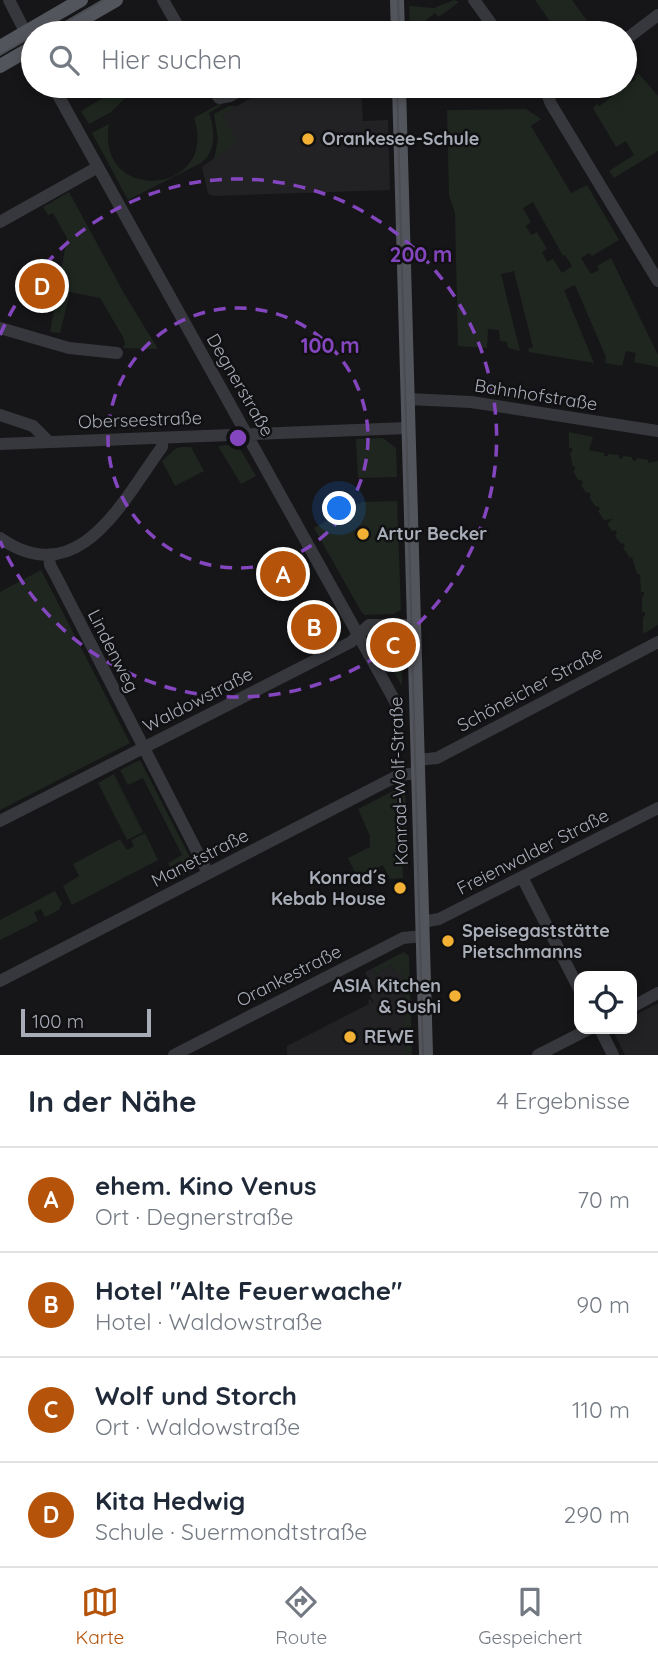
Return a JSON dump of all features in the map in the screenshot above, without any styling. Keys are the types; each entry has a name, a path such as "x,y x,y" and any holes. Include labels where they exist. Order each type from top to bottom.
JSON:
{"main road":[{"path":"43,21 80,0"},
{"path":"80,21 116,0"},
{"path":"397,0 398,21"},
{"path":"0,47 21,34"},
{"path":"0,66 21,54"},
{"name":"Konrad-Wolf-Straße","path":"399,98 426,1055"}],"street":[{"path":"9,0 21,22"},
{"path":"163,0 175,21"},
{"path":"474,0 489,21"},
{"path":"637,31 658,15"},
{"name":"Degnerstraße","path":"61,98 396,703"},
{"path":"549,98 658,281"},
{"path":"0,222 99,167"},
{"path":"0,328 69,348 117,353"},
{"name":"Bahnhofstraße","path":"408,399 471,402 658,430"},
{"path":"0,415 33,426 48,441"},
{"name":"Oberseestraße","path":"0,444 408,428"},
{"path":"0,538 25,551 50,555 76,548 99,533 162,447 162,438"},
{"name":"Lindenweg","path":"50,555 56,576 208,873"},
{"name":"Waldowstraße","path":"0,821 351,642 369,625 414,625"},
{"name":"Schöneicher Straße","path":"417,766 658,642"},
{"name":"Manetstraße","path":"0,981 417,766"},
{"name":"Freienwalder Straße","path":"422,929 658,808"},
{"path":"522,877 574,979"},
{"name":"Orankestraße","path":"174,1055 422,929"},
{"path":"637,1004 658,993"},
{"path":"538,1055 579,1034"},
{"path":"602,1034 613,1055"}],"shaded area":[{"path":"454,0 459,2 439,17 435,13 425,21 410,21 409,6 434,8"},
{"path":"535,0 572,0 587,21 550,21"},
{"path":"639,74 658,96 658,151 614,178 609,171 634,155 626,141 616,147 593,108 610,98 637,98"},
{"path":"103,98 125,98 111,112 89,124 81,111"},
{"name":"Orankesee-Schule","path":"251,98 361,98 363,121 388,120 390,190 213,196 208,194 202,167 231,146 217,117"},
{"path":"219,104 222,105 209,113 213,140 206,158 201,163 128,200 92,133 109,124 110,150 120,168 137,178 156,181 175,175 190,163 197,144 194,118"},
{"path":"229,106 237,106 222,115 237,142 214,160 218,139 214,114"},
{"path":"526,109 541,119 531,126 571,193 587,185 619,240 592,256 589,253 581,258 591,274 599,270 597,266 611,258 658,355 658,367 634,362 636,353 626,351 622,366 605,363 606,357 575,285 564,290 594,363 529,352 528,349 533,347 514,271 501,274 520,351 508,348 507,342 500,341 499,330 488,329 487,348 458,346 455,213 449,195 447,110","holes":["533,202 563,256 565,255 572,266 562,273 553,259 547,262 542,252 547,249 537,232 531,235 526,226 531,222 523,208"]},
{"path":"69,192 158,349 123,348 123,337 100,298 70,292 60,333 50,332 67,238 53,213 48,215 43,207"},
{"path":"569,432 593,437 589,450 604,453 604,456 619,455 622,459 623,456 632,457 632,460 636,461 637,458 648,460 648,463 658,461 658,625 643,634 644,592 641,592 640,574 637,574 632,557 630,558 623,548 625,546 615,536 617,533 607,524 613,519 604,520 598,511 600,509 589,497 589,492 586,493 581,485 583,483 573,471 575,466 573,467 570,453 572,448 569,448"},
{"path":"383,438 396,448 397,477 358,478 356,439"},
{"path":"237,444 256,476 241,484 218,446"},
{"path":"181,447 191,447 204,471 175,486 162,461"},
{"path":"397,501 401,610 394,614 365,615 314,528 362,502"},
{"path":"41,570 130,743 0,810 0,592"},
{"path":"390,636 402,644 402,686 375,640 376,637"},
{"path":"140,760 196,869 176,879 173,874 184,868 181,861 170,867 168,863 182,855 143,778 128,785 120,770"},
{"path":"114,774 143,832 127,840 98,783"},
{"path":"405,785 407,853 402,856 403,878 390,879 383,865 358,878 348,858 370,847 370,836 358,809"},
{"path":"145,833 158,860 72,905 63,886 79,876 73,864 120,839 127,850 134,846 131,840"},
{"path":"55,891 62,904 59,910 45,917 41,909 34,912 38,921 0,940 0,920"},
{"path":"404,952 409,956 412,1051 406,1054 403,973 395,972 391,965 376,974 373,968"},
{"path":"391,965 394,971 403,972 406,1053 412,1051 412,1055 287,1055 287,1046 369,1004 370,999 375,1005 362,981 368,978 365,972 373,968 376,974"},
{"path":"658,1003 658,1055 625,1055 614,1034 637,1034 637,1014"}],"tram line":[{"path":"67,21 103,0"},
{"path":"398,0 399,21"},
{"path":"0,55 21,43"},
{"path":"397,98 423,1055"}],"place":[{"name":"Orankesee-Schule","path":"308,139"},
{"name":"Kita Hedwig","path":"42,286"},
{"name":"Artur Becker","path":"363,534"},
{"name":"ehem. Kino Venus","path":"283,574"},
{"name":"Hotel \"Alte Feuerwache\"","path":"314,627"},
{"name":"Wolf und Storch","path":"393,645"},
{"name":"Konrad´s Kebab House","path":"400,888"},
{"name":"Speisegaststätte Pietschmanns","path":"448,941"},
{"name":"ASIA Kitchen & Sushi","path":"455,996"},
{"name":"REWE","path":"350,1037"}]}
